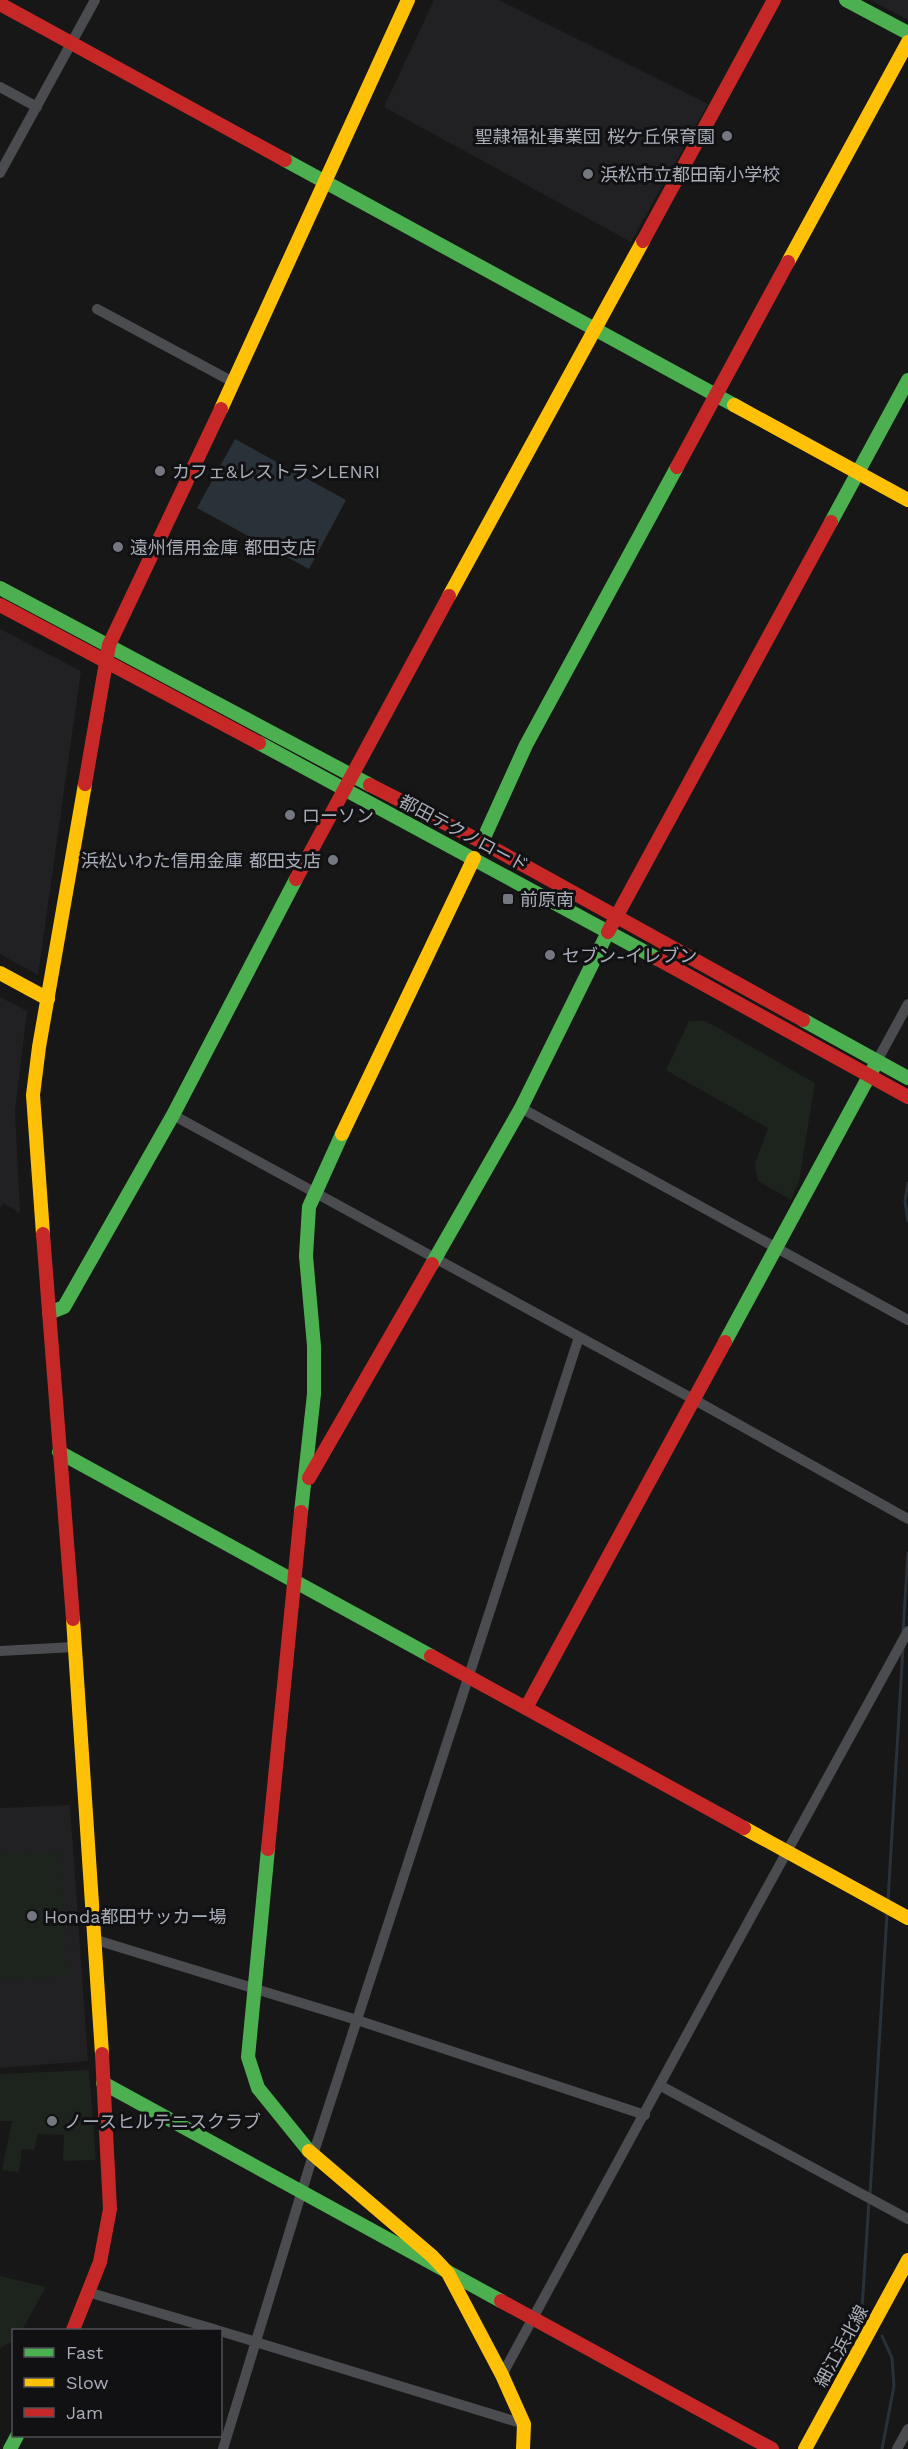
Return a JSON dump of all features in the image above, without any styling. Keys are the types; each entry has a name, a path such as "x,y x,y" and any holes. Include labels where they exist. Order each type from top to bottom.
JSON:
{"street":[{"path":"0,173 95,0"},
{"path":"74,2329 90,2293 104,2247 110,2201 83,1756 33,1095 39,1047 109,645 233,382 408,0"},
{"path":"49,1313 64,1307 173,1115 344,788 774,0"},
{"path":"846,0 908,33"},
{"path":"9,5 71,42 324,182 908,500"},
{"path":"482,842 526,745 908,42"},
{"path":"0,87 37,107"},
{"path":"97,309 233,382"},
{"path":"305,1484 521,1108 608,932 908,380"},
{"name":"都田テクノロード","path":"0,588 351,776 482,842 908,1078"},
{"name":"都田テクノロード","path":"0,605 474,858 908,1097"},
{"path":"474,858 309,1207 306,1223 306,1256 314,1346 314,1394 293,1581 248,2057 258,2088 313,2155 432,2256 448,2273 502,2375 524,2424 523,2449"},
{"path":"0,972 48,999"},
{"path":"526,1708 908,1004"},
{"path":"521,1108 908,1320"},
{"path":"173,1115 693,1399 908,1520"},
{"path":"223,2449 313,2155 579,1337"},
{"path":"59,1452 896,1912"},
{"path":"502,2375 908,1631"},
{"path":"0,1651 74,1647"},
{"path":"93,1939 254,1987 645,2115"},
{"path":"103,2084 772,2449"},
{"path":"661,2086 908,2219"},
{"name":"細江浜北線","path":"805,2449 908,2260"},
{"path":"90,2293 212,2329"},
{"path":"222,2332 524,2424"},
{"path":"897,2449 908,2429"}],"shaded area":[{"name":"浜松市立都田南小学校","path":"434,0 499,0 708,104 631,242 384,107"},
{"path":"870,0 908,0 908,20"},
{"path":"235,439 346,500 309,569 197,508"},
{"path":"0,629 81,671 38,975 0,954"},
{"path":"0,997 27,1011 15,1111 20,1213 3,1203 0,1208"},
{"path":"689,1021 706,1021 815,1083 799,1181 791,1200 758,1181 755,1164 768,1128 666,1070"},
{"path":"70,1805 88,2061 0,2068 0,1808"},
{"name":"Honda都田サッカー場","path":"60,1851 67,1976 0,1980 0,1855"},
{"name":"ノースヒルテニスクラブ","path":"89,2070 96,2160 63,2161 64,2135 38,2134 34,2150 22,2149 19,2172 2,2170 12,2121 0,2121 0,2074"},
{"path":"0,2276 46,2287 23,2329 12,2329 12,2342 0,2348"}],"waterway":[{"path":"908,1183 905,1201 908,1221"},
{"path":"903,1632 908,1553"},
{"path":"888,1901 903,1647"},
{"path":"870,2195 887,1914"},
{"path":"864,2315 862,2309 869,2201"},
{"path":"882,2336 892,2358 894,2386 882,2449"}],"traffic: fast":[{"path":"846,0 908,33"},
{"path":"285,160 734,405"},
{"path":"831,522 908,380"},
{"path":"482,842 526,745 677,467"},
{"path":"0,588 370,785"},
{"path":"259,743 658,959"},
{"path":"49,1313 64,1307 173,1115 296,879"},
{"path":"432,1264 521,1108 608,932"},
{"path":"803,1020 908,1078"},
{"path":"725,1342 874,1067"},
{"path":"301,1512 314,1394 314,1346 306,1256 309,1207 342,1134"},
{"path":"59,1452 431,1656"},
{"path":"268,1849 248,2057 258,2088 309,2151"},
{"path":"103,2083 501,2301"},
{"path":"10,2449 16,2437"}],"traffic: slow":[{"path":"221,409 408,0"},
{"path":"788,262 908,42"},
{"path":"449,596 643,241"},
{"path":"734,405 908,500"},
{"path":"43,1234 33,1095 39,1047 85,784"},
{"path":"342,1134 474,858"},
{"path":"0,973 48,999"},
{"path":"73,1619 102,2054"},
{"path":"744,1828 908,1918"},
{"path":"309,2151 432,2256 448,2273 502,2375 524,2424 523,2449"},
{"path":"805,2449 908,2260"}],"traffic: jam":[{"path":"643,241 774,0"},
{"path":"0,4 285,160"},
{"path":"677,467 788,262"},
{"path":"85,784 109,645 221,409"},
{"path":"608,932 831,522"},
{"path":"296,879 449,596"},
{"path":"0,605 259,743"},
{"path":"370,785 482,842 803,1020"},
{"path":"658,959 908,1097"},
{"path":"43,1234 73,1619"},
{"path":"309,1478 432,1264"},
{"path":"526,1708 725,1342"},
{"path":"268,1849 301,1512"},
{"path":"431,1656 744,1828"},
{"path":"73,2329 100,2262 110,2209 102,2054"},
{"path":"501,2301 772,2449"}],"place":[{"name":"聖隷福祉事業団 桜ケ丘保育園","path":"727,136"},
{"name":"浜松市立都田南小学校","path":"588,174"},
{"name":"カフェ&レストランLENRI","path":"160,471"},
{"name":"遠州信用金庫 都田支店","path":"118,547"},
{"name":"ローソン","path":"290,815"},
{"name":"浜松いわた信用金庫 都田支店","path":"333,860"},
{"name":"前原南","path":"508,899"},
{"name":"セブン-イレブン","path":"550,955"},
{"name":"Honda都田サッカー場","path":"32,1916"},
{"name":"ノースヒルテニスクラブ","path":"52,2121"}]}
